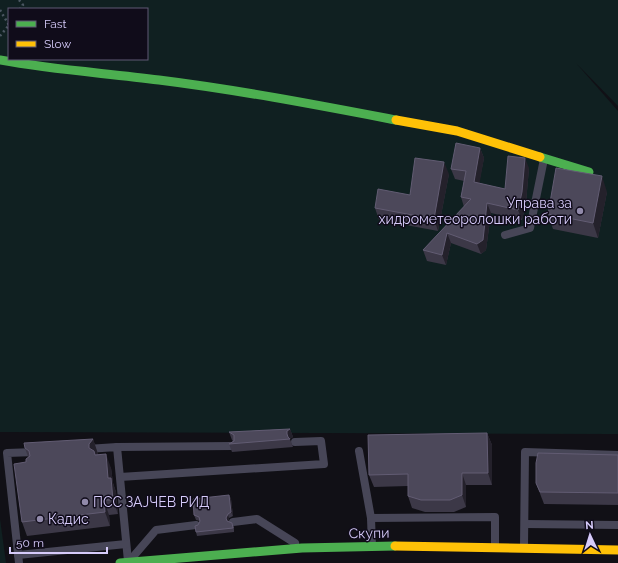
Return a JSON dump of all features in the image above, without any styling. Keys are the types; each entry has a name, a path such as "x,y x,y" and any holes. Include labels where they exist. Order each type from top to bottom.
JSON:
{"street":[{"path":"0,60 31,66 160,80 297,101 457,131 589,172"},
{"name":"Скупи","path":"124,562 302,548 372,546 618,550"}],"lane":[{"path":"505,235 530,228 544,158"},
{"path":"120,477 324,464 321,441 295,442"},
{"path":"78,449 117,447 232,446"},
{"path":"117,447 115,459 120,477 126,544 124,562"},
{"path":"46,451 7,453 12,470 18,559 126,544"},
{"path":"360,451 371,518 372,546"},
{"path":"524,548 525,452 618,455"},
{"path":"371,518 495,517 495,548"},
{"path":"233,522 257,519 302,548"},
{"path":"525,524 618,525"},
{"path":"124,562 156,530 196,525"}],"path":[{"path":"19,0 23,5"},
{"path":"21,8 24,0"},
{"path":"0,10 8,23"},
{"path":"0,36 8,26"}],"shaded area":[{"path":"0,0 618,0 618,106 576,63 618,111 618,434 0,432"},
{"path":"0,519 6,563 0,563"}],"building":[{"path":"456,143 480,148 474,182 505,189 508,156 525,158 522,192 518,210 487,203 483,240 477,244 447,233 442,255 423,250 471,199 461,197 466,171 451,169"},
{"path":"415,158 444,162 434,219 375,208 378,189 410,195"},
{"path":"556,168 602,176 593,223 548,214"},
{"path":"290,429 287,431 287,434 290,439 229,444 234,441 234,435 229,432"},
{"path":"487,433 488,473 462,473 462,495 450,500 421,500 408,496 408,474 369,475 368,435"},
{"path":"93,439 89,444 89,448 94,451 95,455 106,454 108,478 111,478 113,500 104,500 105,512 22,522 14,464 26,462 26,459 30,456 24,443"},
{"path":"538,453 618,455 618,493 540,492 536,483 536,463"},
{"path":"229,495 231,512 226,518 227,521 232,523 233,528 196,532 195,526 198,525 200,521 199,517 194,515 193,499"}],"traffic: fast":[{"path":"0,60 219,88 396,120"},
{"path":"540,157 589,172"},
{"path":"120,563 302,548 395,546"}],"traffic: slow":[{"path":"396,120 457,131 540,157"},
{"path":"395,546 618,550"}],"place":[{"name":"Управа за хидрометеоролошки работи","path":"580,211"},
{"name":"ПСС ЗАЈЧЕВ РИД","path":"85,502"},
{"name":"Кадис","path":"40,519"}]}
